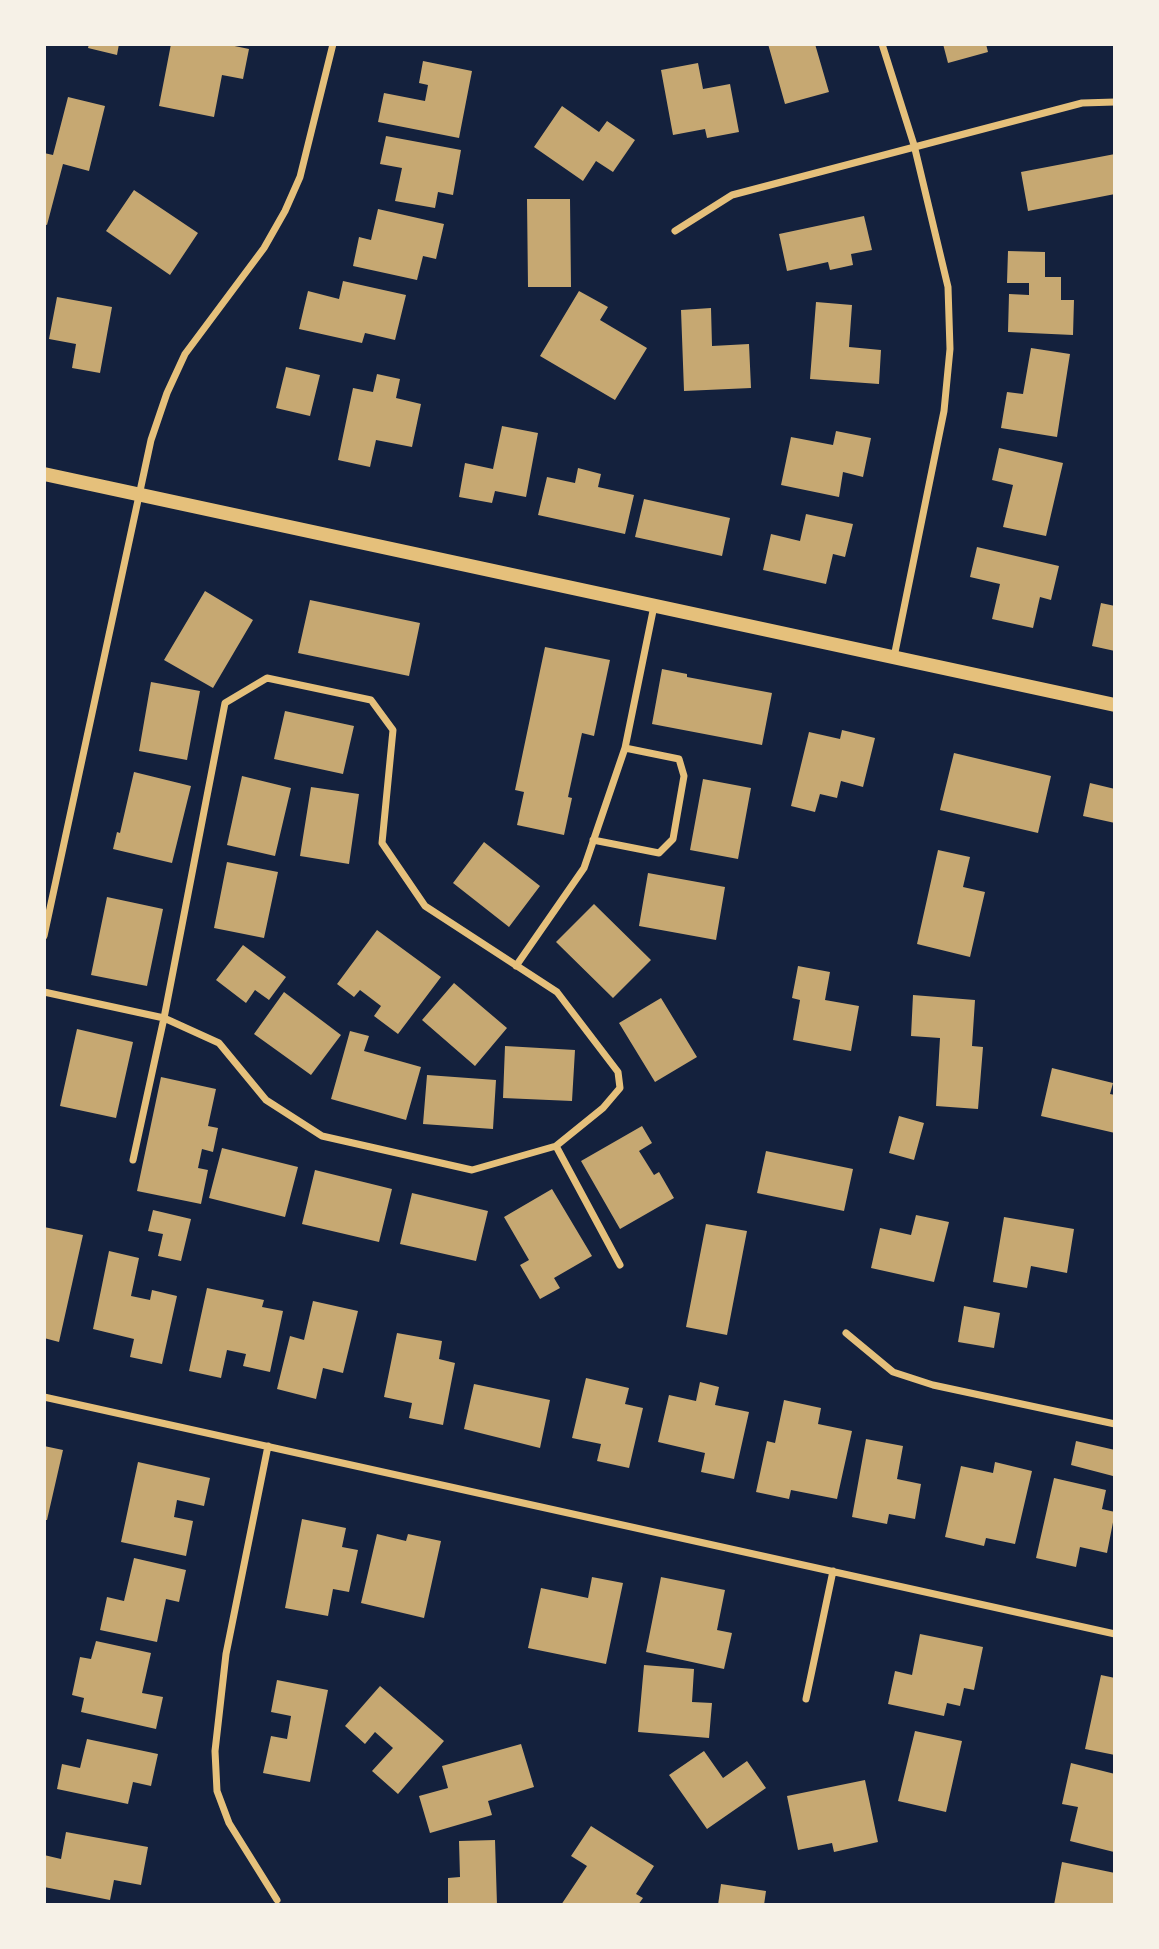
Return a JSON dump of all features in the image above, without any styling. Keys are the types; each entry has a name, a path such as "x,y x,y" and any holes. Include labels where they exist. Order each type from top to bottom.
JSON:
{"main road":[{"path":"44,474 1115,705"}],"street":[{"path":"44,936 138,495 155,428 167,393 185,355 264,248 285,211 300,177 332,44"},
{"path":"882,44 914,145 948,288 950,349 944,411 894,657"},
{"path":"675,231 732,195 1082,103 1115,102"},
{"path":"516,966 584,868 625,748 653,606"},
{"path":"44,992 164,1018 219,1043 266,1100 322,1136 472,1170 556,1146 603,1108 620,1088 618,1072 556,992 425,906 382,843 393,730 372,700 267,678 225,703 164,1018 133,1160"},
{"path":"593,840 659,853 673,839 684,776 679,759 625,748"},
{"path":"556,1146 620,1265"},
{"path":"846,1333 893,1372 933,1385 1115,1424"},
{"path":"44,1397 1115,1634"},
{"path":"268,1446 226,1654 215,1751 217,1791 229,1824 277,1900"},
{"path":"806,1699 833,1571"}],"building":[{"path":"89,44 119,44 117,55 88,48"},
{"path":"171,44 225,44 249,49 243,79 222,75 214,117 159,106"},
{"path":"768,44 815,44 829,92 785,104"},
{"path":"943,44 986,44 988,52 948,63"},
{"path":"423,61 472,71 459,138 378,122 384,93 425,101 428,85 419,83"},
{"path":"698,63 703,89 730,84 739,132 707,138 705,129 673,135 661,70"},
{"path":"68,97 105,106 89,171 63,164 47,225 44,224 44,153 53,155"},
{"path":"562,106 599,132 607,121 635,140 613,172 596,161 583,181 534,147"},
{"path":"386,136 461,150 453,195 438,192 435,208 395,201 402,168 380,164"},
{"path":"1115,154 1115,194 1028,211 1021,172"},
{"path":"134,190 198,233 170,275 106,231"},
{"path":"527,199 570,199 571,287 528,287"},
{"path":"378,209 444,224 436,259 423,256 417,280 353,266 359,237 371,240"},
{"path":"864,216 872,250 851,254 853,265 830,270 828,262 787,271 779,234"},
{"path":"1008,251 1045,252 1045,277 1061,277 1061,300 1074,300 1073,335 1008,332 1009,294 1029,295 1029,283 1007,283"},
{"path":"343,281 406,295 395,340 365,333 362,343 299,329 308,291 339,299"},
{"path":"579,291 608,307 600,320 647,348 615,400 540,356"},
{"path":"57,297 112,307 100,373 72,368 76,344 49,339"},
{"path":"816,302 852,305 849,347 881,350 879,384 810,379"},
{"path":"711,308 712,346 749,344 751,388 684,391 681,310"},
{"path":"1031,348 1070,354 1057,437 1001,428 1007,392 1023,394"},
{"path":"286,367 320,375 310,416 276,408"},
{"path":"377,374 400,379 396,398 421,404 412,447 376,440 370,467 338,460 353,388 373,392"},
{"path":"502,426 538,433 526,497 495,491 492,503 459,497 465,463 493,469"},
{"path":"836,431 871,438 863,477 843,472 839,497 781,485 791,437 833,445"},
{"path":"999,448 1063,463 1046,536 1003,527 1013,485 992,480"},
{"path":"578,468 601,474 598,487 634,495 625,534 538,515 547,477 575,483"},
{"path":"644,499 730,518 722,556 635,537"},
{"path":"806,514 853,524 845,557 833,554 826,584 763,570 771,534 800,541"},
{"path":"977,547 1059,566 1051,600 1040,597 1033,628 992,619 1000,584 970,577"},
{"path":"205,591 253,620 213,688 164,660"},
{"path":"310,600 420,623 409,676 298,653"},
{"path":"1101,603 1115,606 1115,651 1092,646"},
{"path":"545,647 610,660 594,736 582,733 568,797 572,798 564,835 517,825 524,792 515,790"},
{"path":"662,669 687,674 687,677 772,693 762,745 652,724"},
{"path":"151,682 200,691 187,760 139,751"},
{"path":"285,711 354,726 343,774 274,759"},
{"path":"842,730 875,738 863,787 841,781 837,798 820,794 815,812 791,806 809,732 840,739"},
{"path":"954,753 1051,776 1038,833 940,810"},
{"path":"134,772 191,786 172,863 113,849 117,832 120,833"},
{"path":"242,776 291,788 275,856 227,845"},
{"path":"703,779 751,788 738,859 690,850"},
{"path":"1090,783 1115,789 1115,823 1083,816"},
{"path":"311,787 359,794 349,864 300,856"},
{"path":"484,842 540,886 509,927 453,883"},
{"path":"938,850 970,857 963,887 985,892 970,957 917,944"},
{"path":"227,862 278,872 264,938 214,928"},
{"path":"648,873 725,887 716,940 639,926"},
{"path":"107,897 163,909 147,986 91,975"},
{"path":"594,904 651,960 613,998 556,942"},
{"path":"377,930 441,977 398,1034 374,1016 381,1006 360,990 354,997 337,984"},
{"path":"243,945 286,977 269,1000 255,990 246,1003 216,980"},
{"path":"798,966 830,972 825,1000 859,1006 851,1051 793,1040 800,1000 792,998"},
{"path":"454,983 507,1028 475,1066 422,1020"},
{"path":"284,992 341,1035 311,1075 254,1034"},
{"path":"913,995 975,1000 972,1046 983,1047 978,1109 936,1106 940,1038 911,1036"},
{"path":"661,998 697,1057 655,1082 619,1023"},
{"path":"77,1029 133,1042 116,1118 60,1106"},
{"path":"350,1031 369,1036 364,1051 421,1067 406,1120 331,1099"},
{"path":"505,1046 575,1050 572,1101 503,1098"},
{"path":"1052,1068 1113,1083 1110,1094 1115,1095 1115,1133 1041,1116"},
{"path":"427,1075 496,1080 493,1129 423,1124"},
{"path":"161,1077 216,1089 208,1126 218,1128 213,1152 202,1149 198,1168 208,1170 201,1204 137,1191"},
{"path":"899,1116 924,1123 914,1160 889,1153"},
{"path":"642,1126 652,1143 639,1151 654,1175 659,1172 674,1198 620,1229 581,1161"},
{"path":"222,1148 298,1167 285,1217 209,1198"},
{"path":"766,1151 853,1169 844,1211 757,1193"},
{"path":"315,1170 392,1189 379,1242 302,1224"},
{"path":"552,1189 592,1256 554,1278 560,1288 540,1299 520,1265 529,1260 504,1217"},
{"path":"412,1193 488,1211 476,1261 400,1244"},
{"path":"153,1210 191,1219 181,1261 158,1256 163,1234 148,1231"},
{"path":"916,1215 949,1222 934,1282 871,1268 880,1228 911,1235"},
{"path":"1004,1217 1074,1229 1067,1273 1031,1266 1027,1288 993,1282"},
{"path":"706,1224 747,1231 727,1335 686,1327"},
{"path":"44,1227 83,1235 59,1342 44,1338"},
{"path":"109,1251 139,1258 131,1296 150,1300 152,1290 177,1296 162,1364 130,1357 134,1339 93,1329"},
{"path":"207,1288 264,1300 262,1307 283,1311 270,1372 243,1366 246,1354 227,1350 221,1378 189,1371"},
{"path":"313,1301 358,1311 343,1373 323,1368 316,1399 277,1389 290,1336 304,1340"},
{"path":"964,1306 1000,1313 994,1348 958,1342"},
{"path":"397,1333 442,1341 439,1359 455,1363 443,1425 409,1418 412,1403 384,1397"},
{"path":"586,1378 629,1388 625,1404 643,1408 629,1468 597,1461 601,1444 572,1438"},
{"path":"700,1382 719,1387 715,1405 749,1412 734,1479 701,1472 705,1453 658,1442 669,1395 696,1401"},
{"path":"474,1384 550,1400 540,1448 464,1429"},
{"path":"784,1400 821,1408 818,1424 852,1431 837,1499 791,1490 789,1499 756,1492 767,1441 775,1443"},
{"path":"866,1439 903,1446 897,1479 921,1484 915,1519 889,1514 887,1524 852,1517"},
{"path":"1076,1441 1115,1450 1113,1476 1071,1465"},
{"path":"44,1446 63,1450 47,1520 44,1520"},
{"path":"138,1462 210,1478 204,1506 177,1500 174,1517 193,1521 186,1556 121,1542"},
{"path":"995,1462 1032,1471 1015,1544 986,1538 984,1546 945,1537 961,1466 993,1473"},
{"path":"1054,1478 1106,1490 1102,1509 1115,1512 1107,1553 1080,1547 1076,1567 1036,1558"},
{"path":"302,1519 346,1528 342,1547 358,1550 349,1592 333,1589 328,1616 285,1608"},
{"path":"377,1534 406,1541 408,1534 441,1541 424,1618 361,1603"},
{"path":"134,1558 186,1570 179,1602 166,1599 157,1642 100,1630 107,1597 124,1601"},
{"path":"592,1577 623,1583 606,1664 528,1648 541,1588 588,1598"},
{"path":"661,1577 725,1590 717,1630 732,1633 724,1669 646,1652"},
{"path":"920,1634 983,1647 974,1690 964,1688 960,1706 947,1703 944,1716 888,1704 895,1671 912,1675"},
{"path":"96,1641 151,1653 142,1693 163,1697 156,1729 81,1712 84,1698 72,1695 80,1657 91,1659"},
{"path":"644,1665 694,1669 692,1702 712,1703 709,1738 638,1732"},
{"path":"1101,1675 1115,1678 1115,1755 1085,1749"},
{"path":"277,1680 328,1690 310,1782 263,1773 271,1736 287,1739 291,1716 271,1712"},
{"path":"380,1686 444,1741 398,1794 372,1771 393,1748 375,1732 365,1744 345,1726"},
{"path":"915,1731 962,1741 946,1812 898,1801"},
{"path":"87,1739 158,1754 151,1786 133,1782 128,1804 57,1789 62,1764 80,1768"},
{"path":"521,1744 534,1787 488,1801 492,1815 430,1833 419,1796 448,1788 442,1766"},
{"path":"704,1751 723,1778 747,1761 766,1788 707,1829 669,1775"},
{"path":"1071,1763 1115,1774 1114,1852 1070,1841 1078,1807 1062,1804"},
{"path":"865,1780 878,1842 834,1852 832,1843 798,1850 787,1796"},
{"path":"591,1826 654,1866 636,1894 643,1898 638,1905 561,1905 587,1866 571,1856"},
{"path":"66,1832 148,1847 141,1885 114,1880 110,1900 44,1887 44,1855 61,1859"},
{"path":"495,1840 497,1905 448,1905 448,1878 460,1877 459,1841"},
{"path":"1062,1862 1115,1873 1115,1905 1054,1905"},
{"path":"721,1884 766,1891 764,1905 718,1905"}]}
